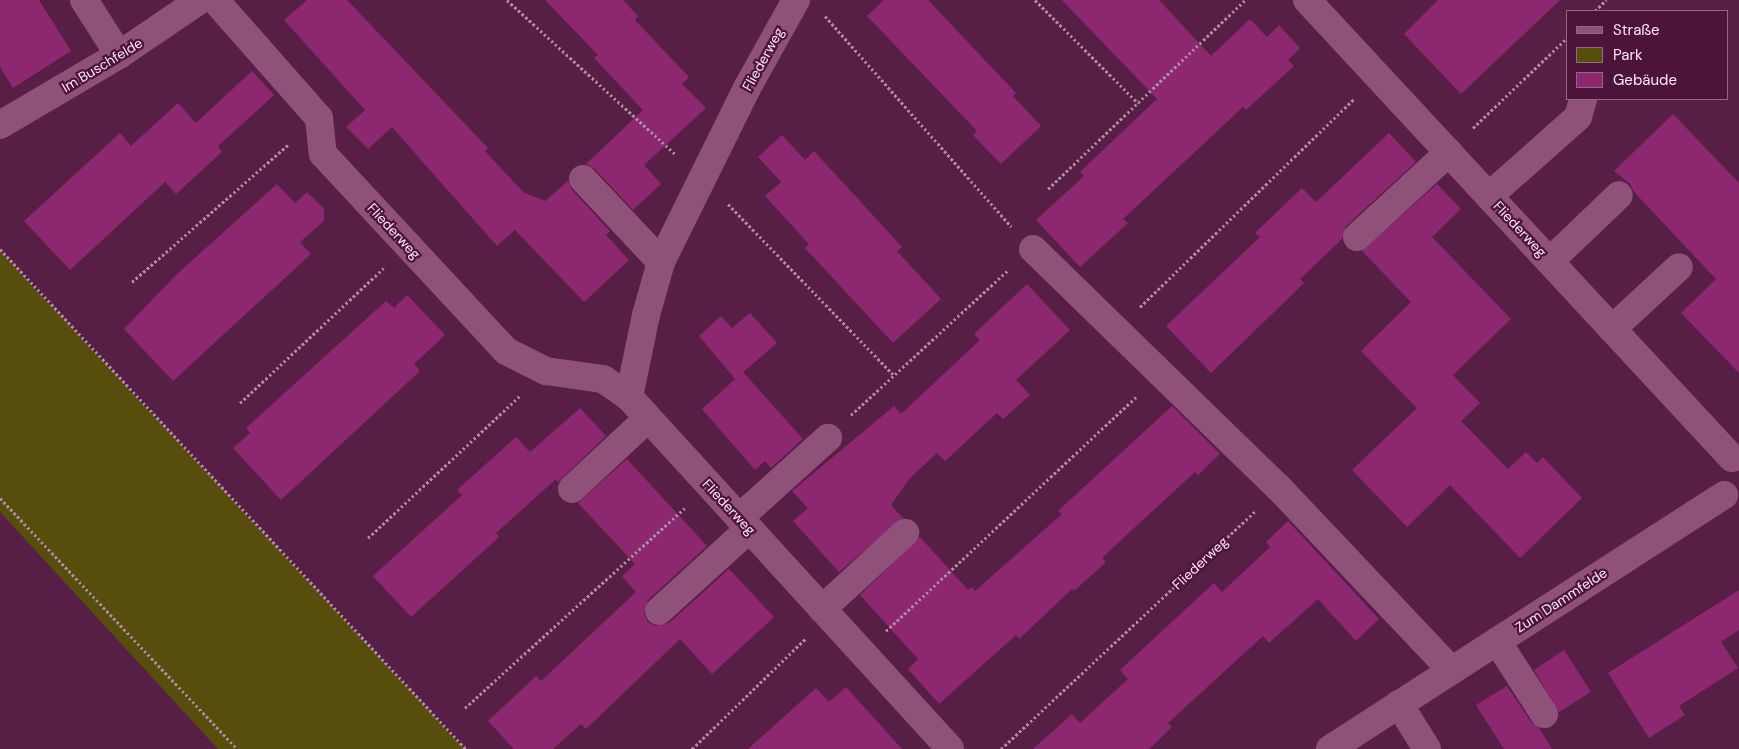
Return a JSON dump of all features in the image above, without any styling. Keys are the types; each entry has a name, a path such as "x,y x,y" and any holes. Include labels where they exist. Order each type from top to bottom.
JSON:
{"street":[{"path":"84,0 119,55"},
{"name":"Im Buschfelde","path":"0,125 119,55 200,0"},
{"path":"215,0 319,118"},
{"name":"Fliederweg","path":"629,398 646,315 661,262 747,88 796,0"},
{"name":"Fliederweg","path":"1307,0 1612,329 1736,456"},
{"path":"1490,196 1578,117 1583,100"},
{"name":"Fliederweg","path":"319,118 323,154 506,351 546,371 603,379 629,398 950,749"},
{"path":"1357,237 1449,152"},
{"path":"583,179 661,262"},
{"path":"1550,262 1619,195"},
{"path":"1033,249 1279,488 1451,670"},
{"path":"1612,329 1679,267"},
{"path":"572,489 648,419"},
{"path":"659,611 828,438"},
{"name":"Zum Dammfelde","path":"1330,749 1497,641 1732,502 1721,478 1736,456"},
{"path":"825,612 905,533"},
{"path":"1497,641 1544,714"},
{"path":"1399,704 1427,749"}],"path":[{"path":"1035,0 1138,103"},
{"path":"1048,189 1245,0"},
{"path":"1596,10 1606,0"},
{"path":"824,15 1033,249 893,374 828,438"},
{"path":"1449,152 1566,39"},
{"path":"1116,330 1377,75"},
{"path":"132,282 319,118"},
{"path":"240,403 408,246"},
{"path":"0,248 466,749"},
{"path":"368,538 546,371"},
{"path":"862,653 1162,374"},
{"path":"466,708 709,486"},
{"name":"Fliederweg","path":"1001,749 1279,488"},
{"path":"0,498 237,749"},
{"path":"692,749 825,612"}],"green space":[{"path":"0,251 465,749 218,749 0,512"}],"building":[{"path":"0,0 39,0 71,51 13,88 0,67"},
{"path":"307,0 347,0 488,148 485,151 523,192 545,201 568,181 572,190 610,231 606,235 629,260 584,302 515,230 497,246 392,127 368,149 346,127 365,110 284,20"},
{"path":"545,0 623,0 638,16 635,20 689,77 682,84 706,108 644,165 661,184 633,210 594,168 586,164 643,110 594,58 598,55"},
{"path":"884,0 928,0 1016,93 1013,96 1041,126 1001,164 973,135 977,131 867,16"},
{"path":"1062,0 1159,0 1211,56 1250,19 1267,37 1279,25 1300,48 1288,60 1294,66 1246,110 1243,107 1123,219 1128,223 1080,267 1036,220 1084,176 1080,172 1157,99"},
{"path":"1438,0 1560,0 1461,94 1404,34"},
{"path":"252,71 274,95 218,146 222,152 176,194 165,182 70,270 24,221 120,133 131,146 178,103 196,123"},
{"path":"1673,114 1739,183 1739,373 1681,313 1716,279 1634,192 1630,184 1614,171"},
{"path":"1389,133 1416,162 1346,226 1342,239 1300,279 1304,283 1211,373 1166,326 1260,237 1255,233 1302,188 1316,202"},
{"path":"782,135 805,160 814,151 902,247 897,251 941,299 893,343 805,248 809,244 765,196 781,182 758,157"},
{"path":"277,184 295,203 307,192 324,209 324,221 300,242 311,254 173,381 124,329 176,275"},
{"path":"1437,184 1461,209 1432,237 1511,319 1453,375 1480,403 1461,421 1508,469 1526,452 1537,463 1543,457 1582,498 1520,558 1450,485 1407,527 1352,470 1417,408 1361,351 1411,302 1362,251"},
{"path":"1027,284 1070,330 1016,380 1030,395 1003,419 997,413 945,461 937,453 910,478 891,505 903,518 839,572 793,521 808,508 792,491 894,406 901,414 980,340 974,334"},
{"path":"407,295 445,335 414,364 420,371 281,500 233,448 250,433 246,428 386,301 394,308"},
{"path":"750,313 777,343 735,379 699,336 721,316 732,328"},
{"path":"743,372 803,439 771,468 765,461 755,470 702,409"},
{"path":"1172,406 1220,454 1198,475 1195,472 1102,558 1106,562 1074,591 1072,589 1019,639 1016,635 939,704 908,669 918,659 860,595 920,537 968,590 972,587 975,591 1062,514 1058,511"},
{"path":"580,408 606,436 558,482 556,479 496,533 499,537 411,617 373,576 462,495 457,490 516,437 530,452"},
{"path":"627,459 707,546 648,600 644,614 648,622 655,626 669,623 729,569 774,617 712,674 680,639 586,729 581,724 553,749 514,749 488,721 536,676 541,681 636,592 622,576 635,564 578,503"},
{"path":"1288,521 1379,619 1356,641 1318,599 1269,643 1263,636 1168,723 1172,727 1149,749 1033,749 1072,714 1080,723 1128,679 1120,670 1214,583 1222,592 1270,547 1266,542"},
{"path":"1739,590 1739,630 1721,642 1738,668 1679,706 1685,715 1649,738 1608,673"},
{"path":"1564,650 1591,692 1559,712 1534,670"},
{"path":"1507,686 1531,722 1539,728 1552,749 1504,749 1476,705"},
{"path":"846,687 902,749 748,749 816,688 829,702"}]}
